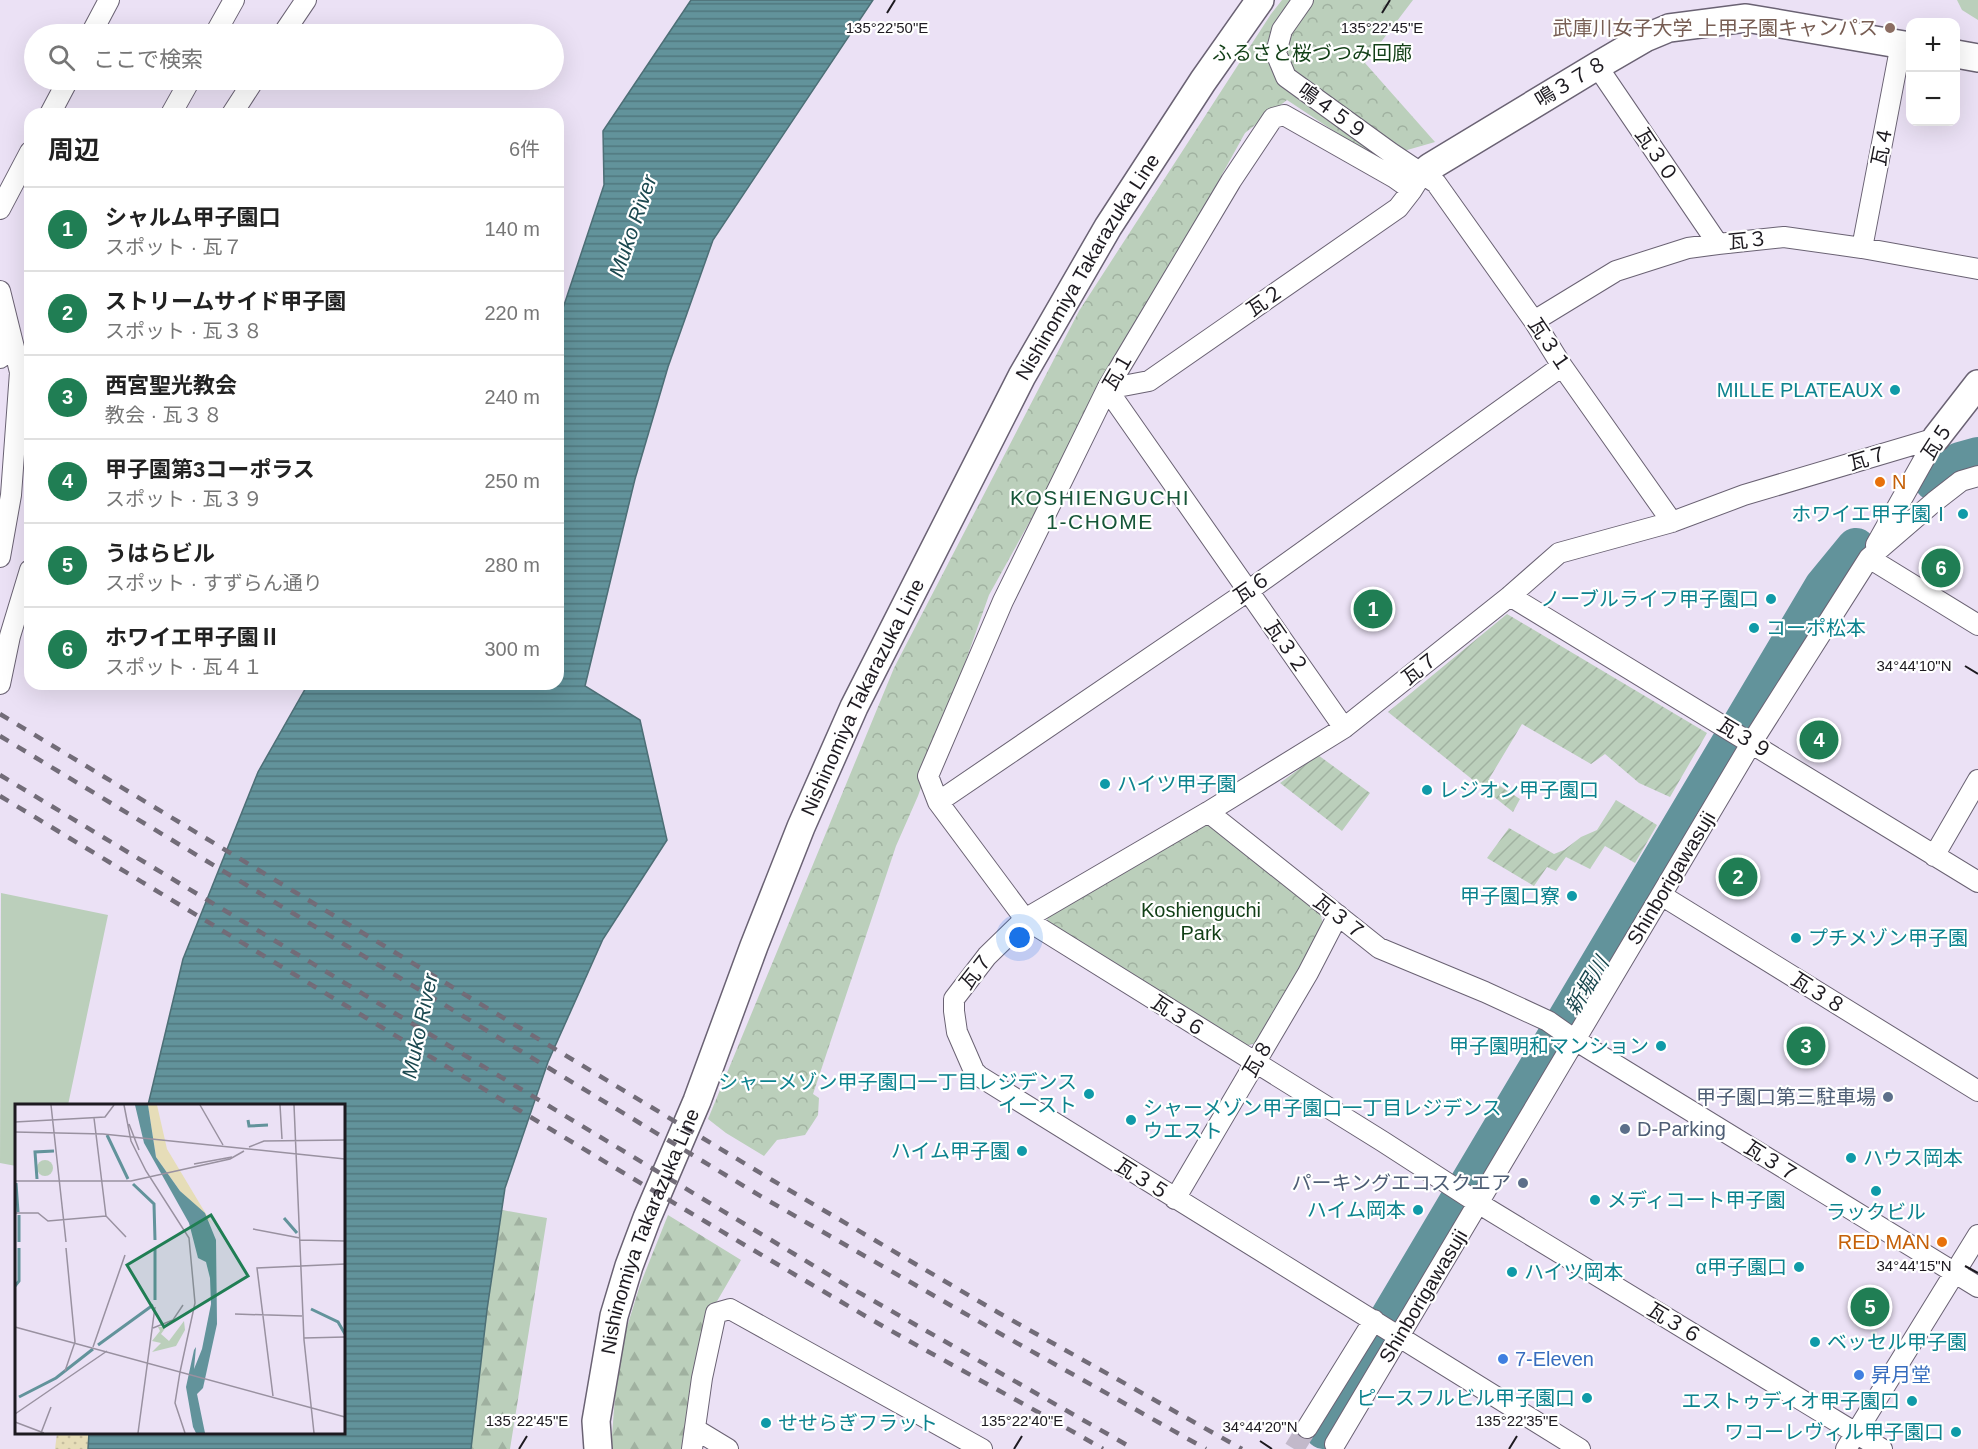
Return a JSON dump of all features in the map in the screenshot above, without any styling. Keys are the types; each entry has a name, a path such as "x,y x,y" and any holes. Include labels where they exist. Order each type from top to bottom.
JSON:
{"main road":[{"name":"Nishinomiya Takarazuka Line","path":"598,1449 596,1421 598,1409 614,1316 629,1266 697,1101 801,827 854,706 1022,376 1108,227 1197,90 1260,0"},
{"name":"鳴３７８","path":"1417,182 1438,162 1645,38 1669,28 1746,18 1906,45"},
{"path":"1960,55 1978,58"},
{"name":"瓦５","path":"1936,438 1978,384"}],"street":[{"path":"96,24 109,0"},
{"path":"221,24 234,0"},
{"path":"290,24 306,0"},
{"name":"鳴４５９","path":"1303,0 1282,30 1276,53 1286,77 1417,182"},
{"name":"瓦４","path":"1862,248 1906,45"},
{"name":"瓦３０","path":"1597,66 1718,244"},
{"path":"53,108 63,90"},
{"path":"174,108 184,90"},
{"path":"236,108 248,90"},
{"name":"瓦１","path":"938,802 928,776 1003,601 1107,389 1231,181 1273,118 1284,115 1395,178 1417,182"},
{"path":"0,209 24,163"},
{"name":"瓦３１","path":"1417,182 1436,183 1672,522"},
{"name":"瓦２","path":"1107,389 1149,381 1398,208 1417,182"},
{"name":"瓦３","path":"1534,321 1616,271 1688,248 1718,244 1784,237 1862,248 1978,269"},
{"path":"0,291 24,366"},
{"path":"0,358 5,311"},
{"name":"瓦６","path":"938,802 1248,591 1562,366"},
{"path":"0,557 11,495 24,378"},
{"name":"瓦３２","path":"1107,389 1344,728"},
{"name":"瓦７","path":"954,999 987,956 1025,919 1208,812 1344,728 1510,596 1559,553 1672,522 1744,495 1936,438"},
{"name":"瓦５","path":"1869,558 1936,438"},
{"name":"Shinborigawasuji","path":"1335,1444 1385,1327 1467,1197 1565,1033 1661,895 1741,736 1869,558 1961,481 1978,476"},
{"path":"1869,558 1978,625"},
{"path":"0,684 5,628 24,584"},
{"name":"瓦３９","path":"1510,596 1978,882"},
{"path":"1934,856 1978,780"},
{"name":"瓦３６","path":"938,802 1025,919 1382,1142 1851,1441 1882,1449"},
{"name":"瓦３７","path":"1208,812 1379,948 1485,992 1565,1033 1978,1287"},
{"name":"瓦３８","path":"1661,895 1978,1091"},
{"name":"瓦８","path":"1175,1199 1308,973 1338,915"},
{"name":"瓦３５","path":"954,999 957,1032 974,1071 979,1076 1580,1449"},
{"path":"1851,1441 1978,1235"},
{"path":"692,1449 702,1378 716,1313 730,1308 982,1449"},
{"path":"1307,1428 1385,1327"},
{"path":"695,1429 728,1449"}],"green space":[{"name":"ふるさと桜づつみ回廊","path":"1282,0 1413,0 1365,63 1435,142 1376,159 1287,100 1245,133 989,595 918,796 896,846 813,1094 819,1098 818,1115 805,1135 777,1140 764,1156 708,1119 894,668 1079,311"},
{"path":"1957,0 1978,0 1978,20 1962,10"},
{"path":"1507,614 1707,733 1670,797 1639,783 1605,754 1591,764 1522,724 1489,779 1520,799 1513,812 1388,712"},
{"path":"1318,755 1370,793 1342,831 1280,783"},
{"path":"1616,800 1657,825 1635,863 1605,846 1590,869 1566,857 1556,871 1547,867 1534,886 1487,858 1509,828 1554,854 1564,850 1581,837 1597,830"},
{"name":"Koshienguchi Park","path":"1210,818 1320,913 1324,927 1257,1043 1244,1046 1048,924 1047,917"},
{"path":"1,893 108,915 68,1104 15,1104 15,1166 0,1163"},
{"path":"502,1210 547,1218 510,1449 471,1449 487,1310"},
{"path":"668,1215 741,1260 709,1315 684,1449 611,1449 618,1356 640,1285"}],"sand":[{"path":"57,1434 89,1434 88,1449 55,1449"}],"water":[{"name":"Muko River","path":"691,0 873,0 713,240 668,367 635,479 585,686 640,720 667,840 603,939 548,1062 505,1188 487,1310 471,1449 88,1449 89,1434 345,1434 345,1104 148,1104 183,959 258,772 305,690 564,690 564,305 604,185 603,131"}],"waterway":[{"name":"新堀川","path":"1934,481 1960,462 1978,457"},
{"name":"新堀川","path":"1324,1429 1824,587 1856,548"}],"tunnel":[{"path":"1294,1449 1307,1428"}],"railway":[{"path":"0,714 772,1180 999,1313 1242,1449"},
{"path":"0,736 762,1197 1206,1449"},
{"path":"0,775 844,1284 1134,1449"},
{"path":"0,796 743,1244 881,1325 1103,1449"}],"place":[{"name":"武庫川女子大学 上甲子園キャンパス","path":"1890,28"},
{"name":"MILLE PLATEAUX","path":"1895,390"},
{"name":"N","path":"1880,482"},
{"name":"ホワイエ甲子園Ⅰ","path":"1963,514"},
{"name":"ホワイエ甲子園Ⅱ","path":"1941,568"},
{"name":"ノーブルライフ甲子園口","path":"1771,599"},
{"name":"シャルム甲子園口","path":"1373,609"},
{"name":"コーポ松本","path":"1754,628"},
{"name":"甲子園第3コーポラス","path":"1819,740"},
{"name":"ハイツ甲子園","path":"1105,784"},
{"name":"レジオン甲子園口","path":"1427,790"},
{"name":"ストリームサイド甲子園","path":"1738,877"},
{"name":"甲子園口寮","path":"1572,896"},
{"name":"プチメゾン甲子園","path":"1796,938"},
{"name":"甲子園明和マンション","path":"1661,1046"},
{"name":"西宮聖光教会","path":"1806,1046"},
{"name":"シャーメゾン甲子園口一丁目レジデンス イースト","path":"1089,1094"},
{"name":"甲子園口第三駐車場","path":"1888,1097"},
{"name":"シャーメゾン甲子園口一丁目レジデンス ウエスト","path":"1131,1120"},
{"name":"D-Parking","path":"1625,1129"},
{"name":"ハイム甲子園","path":"1022,1151"},
{"name":"ハウス岡本","path":"1851,1158"},
{"name":"パーキングエコスクエア","path":"1523,1183"},
{"name":"ラックビル","path":"1876,1191"},
{"name":"メディコート甲子園","path":"1595,1200"},
{"name":"ハイム岡本","path":"1418,1210"},
{"name":"RED MAN","path":"1942,1242"},
{"name":"α甲子園口","path":"1799,1267"},
{"name":"ハイツ岡本","path":"1512,1272"},
{"name":"うはらビル","path":"1870,1307"},
{"name":"ベッセル甲子園","path":"1815,1342"},
{"name":"7-Eleven","path":"1503,1359"},
{"name":"昇月堂","path":"1859,1375"},
{"name":"ピースフルビル甲子園口","path":"1587,1398"},
{"name":"エストゥディオ甲子園口","path":"1912,1401"},
{"name":"せせらぎフラット","path":"766,1423"},
{"name":"ワコーレヴィル甲子園口","path":"1956,1432"}],"district":[{"name":"KOSHIENGUCHI 1-CHOME","path":"1100,510"}]}
